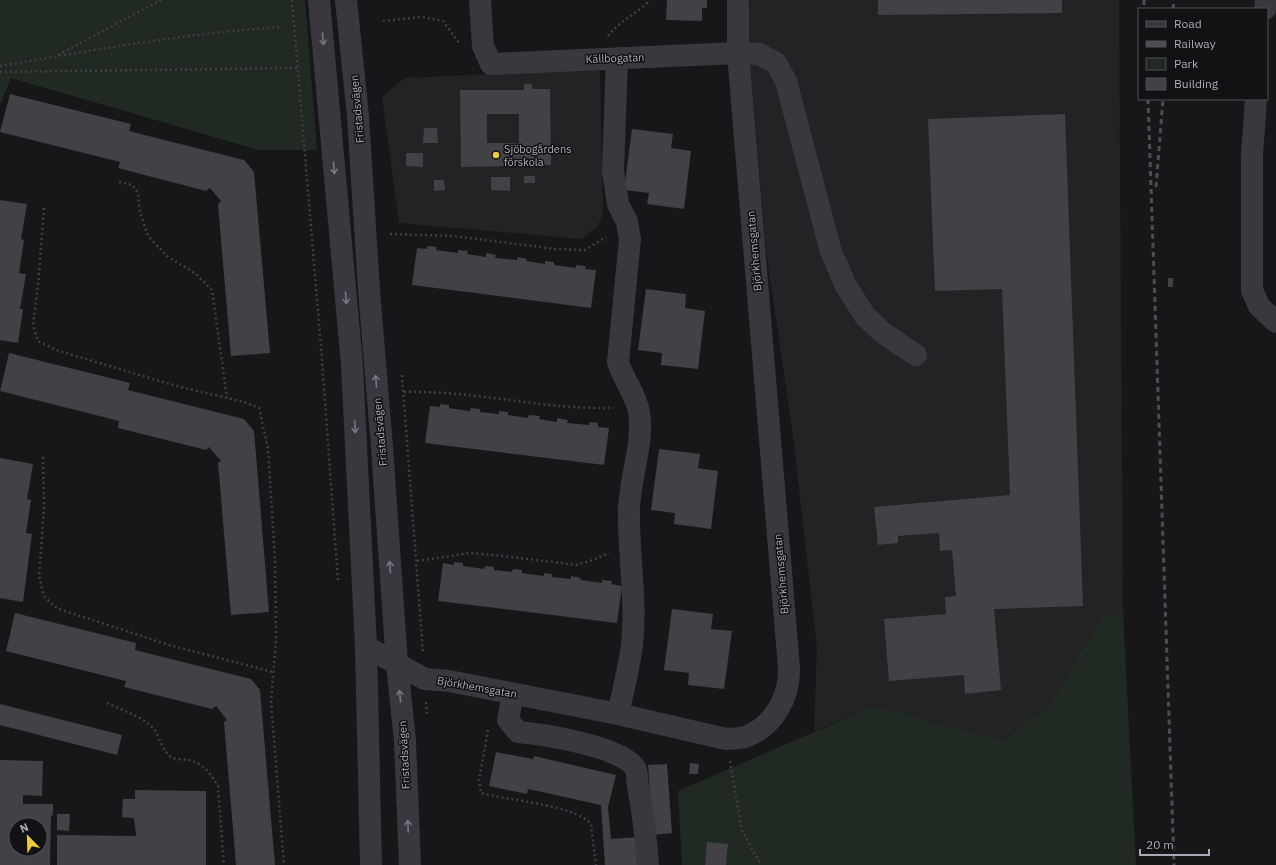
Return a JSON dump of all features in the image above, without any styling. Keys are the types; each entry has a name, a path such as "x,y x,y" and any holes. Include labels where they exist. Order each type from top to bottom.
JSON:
{"street":[{"path":"319,0 352,365 366,647 371,865"},
{"name":"Fristadsvägen","path":"346,0 358,116 369,290 382,447 397,664 405,741 410,865"},
{"name":"Källbogatan","path":"480,0 483,46 491,64 738,53 759,54 776,63 786,81 831,252 846,286 865,316 883,333 916,355"},
{"name":"Björkhemsgatan","path":"366,647 425,678 618,714 726,739 744,737 765,726 777,713 790,680 738,53 738,0"},
{"path":"617,58 613,171 618,204 627,222 630,239 618,362 621,374 629,387 639,412 638,442 629,508 633,570 632,645 618,714"},
{"path":"1256,100 1252,155 1252,290 1259,306 1276,322"},
{"path":"513,694 508,720 518,732 544,735 596,747 622,756 635,768 644,817 648,865"}],"path":[{"path":"55,57 161,0"},
{"path":"292,0 338,582"},
{"path":"592,59 612,32 638,12 650,0"},
{"path":"383,21 423,17 443,21 460,44"},
{"path":"0,66 231,30 282,27"},
{"path":"0,72 298,68"},
{"path":"119,182 132,185 138,193 140,212 148,236 167,256 196,274 212,290 227,398"},
{"path":"44,208 38,286 33,326 38,341 56,350 173,385 244,402 259,408 268,448 275,561 276,640 271,702 284,865"},
{"path":"390,234 454,236 542,247 586,250 603,240 612,230 622,211"},
{"path":"402,375 417,561 427,719"},
{"path":"404,392 432,391 570,407 637,408"},
{"path":"43,457 44,508 39,576 44,596 54,606 62,610 169,645 273,672"},
{"path":"417,561 470,554 504,556 576,565 593,560 631,543"},
{"path":"107,703 151,726 160,736 165,753 173,758 191,760 212,775 218,786 224,865"},
{"path":"488,728 479,780 481,793 564,810 587,820 591,824 596,865"},
{"path":"726,739 742,831 761,865"}],"shaded area":[{"path":"750,0 1119,0 1123,612 1102,617 1050,704 1004,740 874,706 814,731 817,648 793,436 766,250 747,32"},
{"name":"Sjöbogårdens förskola","path":"600,69 603,214 597,227 581,239 399,223 382,97 404,78"}],"green space":[{"path":"0,0 305,0 317,150 259,150 11,78 0,105"},
{"path":"1123,612 1136,865 682,865 678,791 874,706 1004,740 1050,704 1102,617"}],"building":[{"path":"667,0 707,0 707,8 702,8 702,21 666,20"},
{"path":"878,0 1062,0 1062,13 878,15"},
{"path":"524,84 532,84 532,89 550,89 551,165 461,167 460,90 524,90","holes":["487,114 519,114 519,143 487,143"]},
{"path":"10,94 131,124 129,131 244,160 254,172 270,353 231,356 218,204 221,201 210,188 206,191 118,168 120,162 0,132"},
{"path":"1065,114 1083,606 994,609 1001,690 965,694 964,675 889,681 884,619 946,614 945,597 956,596 952,550 940,551 939,533 898,536 898,543 878,545 874,507 1010,495 1002,289 935,291 928,119"},
{"path":"424,128 437,128 438,143 423,143"},
{"path":"632,129 673,134 671,148 691,151 684,209 647,204 649,193 624,190"},
{"path":"406,153 423,153 423,167 406,166"},
{"path":"524,176 535,176 535,183 524,183"},
{"path":"491,177 510,177 510,191 491,190"},
{"path":"434,180 444,180 445,190 434,191"},
{"path":"0,200 27,204 21,239 24,240 19,273 26,274 20,309 23,309 18,343 0,340"},
{"path":"427,246 437,247 436,250 458,253 458,250 468,251 467,254 486,257 486,253 496,255 495,258 517,260 517,257 527,259 526,261 545,264 545,261 554,262 554,265 576,268 576,265 586,266 585,269 596,270 591,308 412,285 417,248 427,249"},
{"path":"1168,278 1173,278 1173,287 1168,287"},
{"path":"646,289 686,294 685,308 705,311 698,369 661,365 662,353 638,350"},
{"path":"9,353 130,383 128,390 244,419 254,431 269,612 231,615 218,463 221,461 209,447 206,450 118,428 119,421 0,391"},
{"path":"440,404 449,405 449,408 470,411 471,408 480,409 480,412 499,414 499,411 508,412 508,415 528,418 529,415 540,416 539,419 557,422 557,418 568,420 567,423 589,425 590,422 598,423 598,427 609,428 604,465 425,443 430,406 440,407"},
{"path":"659,449 700,454 698,468 718,471 711,529 674,524 675,513 651,510"},
{"path":"0,458 33,464 27,499 31,500 26,533 32,534 23,602 0,598"},
{"path":"454,562 463,563 463,566 484,569 485,566 494,567 494,570 512,572 513,569 522,570 522,573 544,576 544,573 552,574 552,577 571,579 571,576 581,578 580,580 602,583 602,580 612,581 611,584 622,586 617,623 438,601 443,563 454,565"},
{"path":"672,609 713,614 711,629 732,631 724,689 688,685 689,673 664,670"},
{"path":"15,613 136,643 135,650 251,679 260,690 275,865 236,865 224,722 227,720 216,706 212,709 124,687 126,681 6,651"},
{"path":"0,704 122,735 117,755 0,725"},
{"path":"496,752 533,759 534,756 616,775 608,807 611,839 638,837 640,865 605,865 601,805 528,789 527,794 489,786"},
{"path":"0,760 43,761 42,796 23,795 23,804 53,804 53,816 51,815 50,865 0,865"},
{"path":"690,763 699,764 698,774 689,774"},
{"path":"667,764 672,833 653,835 648,765"},
{"path":"135,790 206,791 206,865 57,865 57,835 136,836 134,818 122,817 123,799 135,799"},
{"path":"57,814 70,814 69,831 57,830"},
{"path":"707,842 728,844 726,865 705,865"}],"railway":[{"path":"1144,0 1144,8"},
{"path":"1173,8 1174,0"},
{"path":"1148,100 1174,865"},
{"path":"1156,187 1163,100"}],"place":[{"name":"Sjöbogårdens förskola","path":"496,155"}]}
